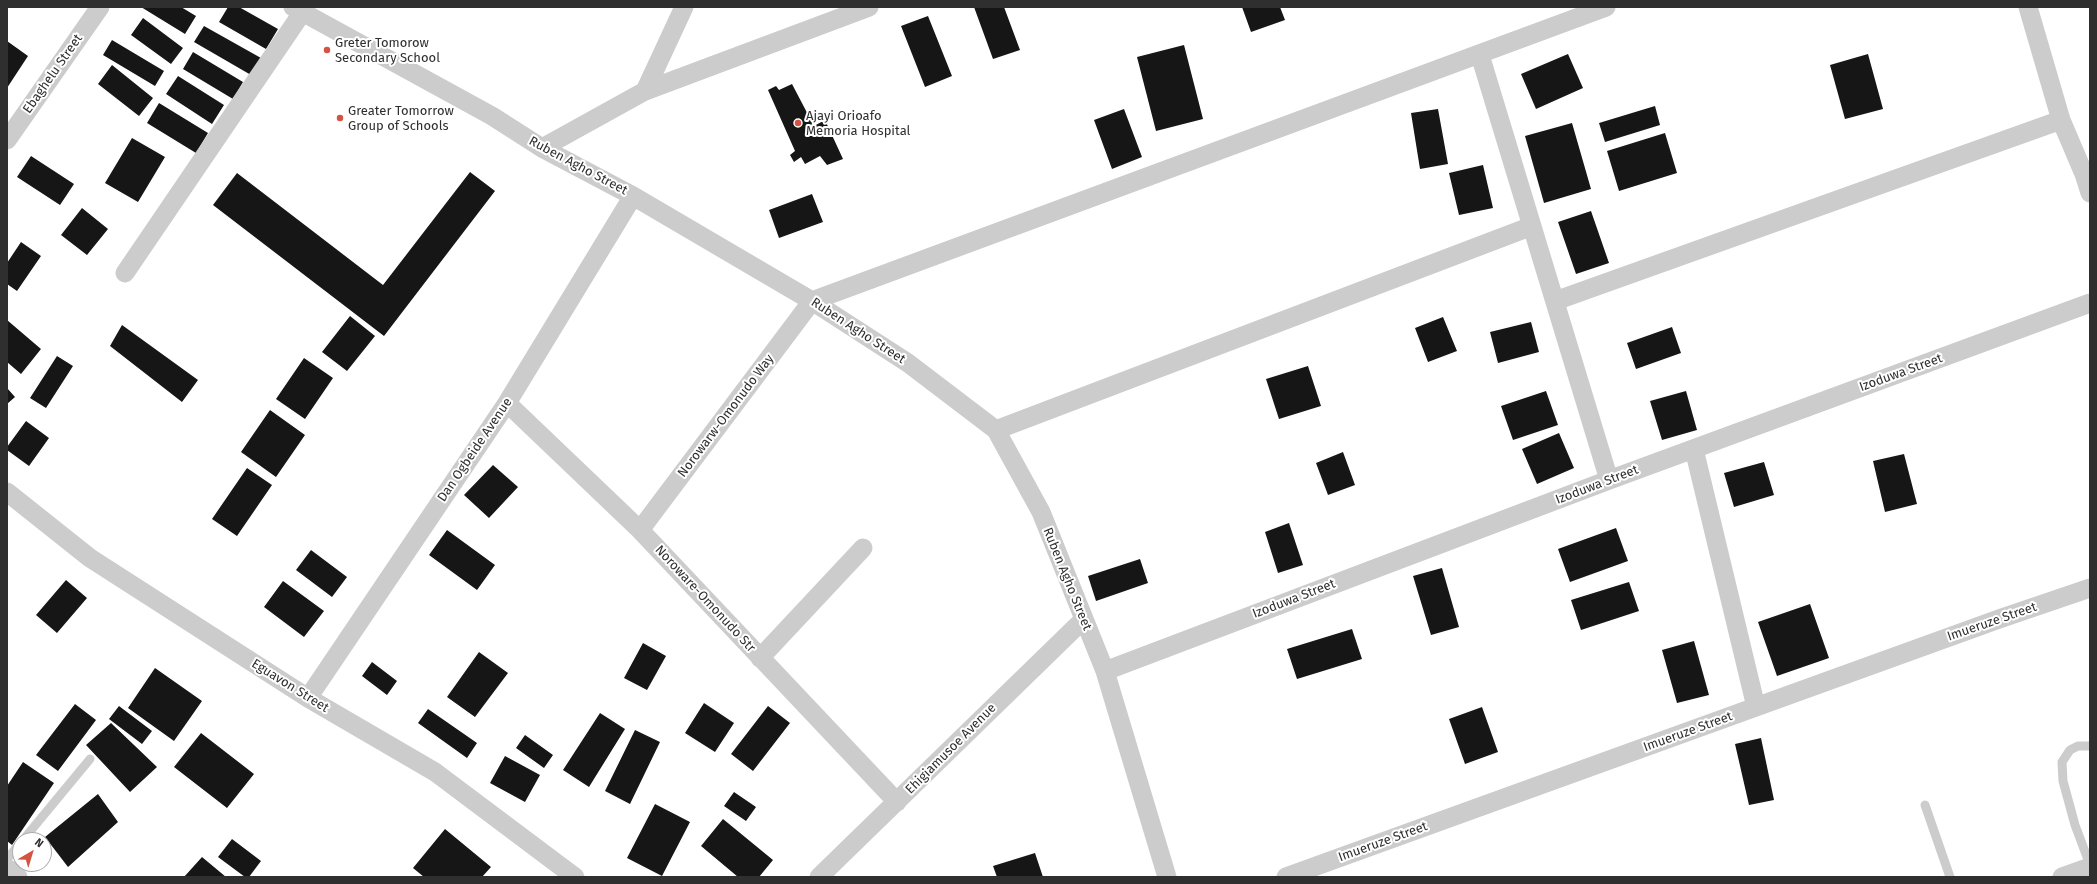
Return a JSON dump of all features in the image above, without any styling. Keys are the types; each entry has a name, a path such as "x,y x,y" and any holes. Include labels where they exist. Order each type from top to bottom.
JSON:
{"street":[{"name":"Ebaghelu Street","path":"7,140 100,7"},
{"path":"645,91 684,7"},
{"path":"542,148 645,91 869,7"},
{"path":"812,301 1480,55 1606,7"},
{"path":"2028,7 2061,120 2087,173 2090,193"},
{"path":"125,272 301,9"},
{"name":"Ruben Agho Street","path":"301,9 492,116 542,148 633,196 812,301 908,363 996,430 1041,512 1083,620 1105,671 1167,877"},
{"path":"1480,55 1609,480"},
{"path":"1555,301 2061,120"},
{"name":"Dan Ogbeide Avenue","path":"308,698 507,403 633,196"},
{"path":"996,430 1532,226"},
{"name":"Norowarw-Omonudo Way","path":"640,530 812,301"},
{"name":"Izoduwa Street","path":"1105,671 1609,480 2090,303"},
{"name":"Noroware-Omonudo Str","path":"507,403 640,530 897,802"},
{"path":"1694,449 1756,707"},
{"name":"Eguavon Street","path":"7,492 90,558 308,698 435,772 575,877"},
{"path":"760,658 863,548"},
{"name":"Imueruze Street","path":"1286,877 2090,588"},
{"name":"Ehigiamusoe Avenue","path":"819,877 1083,620"},
{"path":"2062,877 2090,866"},
{"path":"7,868 18,877"}],"lane":[{"path":"2090,746 2078,746 2070,750 2062,762 2063,781 2075,825 2090,866"},
{"path":"30,832 90,759"},
{"path":"1925,805 1950,877"}],"building":[{"path":"141,7 181,7 196,16 185,34"},
{"path":"228,7 239,7 278,29 266,49 219,22"},
{"path":"974,7 1004,7 1020,50 993,59"},
{"path":"1242,7 1280,7 1285,20 1251,32"},
{"path":"928,16 952,76 925,87 901,26"},
{"path":"143,18 183,48 171,64 131,35"},
{"path":"204,26 261,58 251,75 194,42"},
{"path":"112,40 164,71 155,86 103,55"},
{"path":"7,41 28,56 7,88"},
{"path":"1184,45 1203,119 1156,131 1137,57"},
{"path":"193,52 243,82 233,99 183,69"},
{"path":"1568,54 1583,88 1536,109 1521,74"},
{"path":"1868,54 1883,109 1845,119 1830,65"},
{"path":"112,65 153,98 139,116 98,84"},
{"path":"178,76 224,105 212,124 166,94"},
{"name":"Ajayi Orioafo Memoria Hospital","path":"792,84 814,126 825,120 843,159 827,165 820,156 805,164 801,157 794,162 790,155 795,151 768,90 776,86 779,90"},
{"path":"159,103 208,133 196,153 147,123"},
{"path":"1655,106 1660,125 1605,142 1599,123"},
{"path":"1124,109 1142,157 1112,169 1094,120"},
{"path":"1438,109 1448,164 1420,169 1411,113"},
{"path":"1572,123 1591,189 1544,203 1525,136"},
{"path":"1665,133 1677,173 1619,191 1607,151"},
{"path":"132,138 165,157 138,202 105,183"},
{"path":"31,156 74,184 60,205 17,177"},
{"path":"1483,165 1493,208 1459,215 1449,173"},
{"path":"470,172 495,191 384,336 213,205 237,173 383,285"},
{"path":"812,194 823,222 779,238 769,210"},
{"path":"82,208 108,229 87,255 61,235"},
{"path":"1591,211 1609,263 1576,274 1558,222"},
{"path":"21,242 41,256 17,291 7,284 7,263"},
{"path":"350,316 375,336 347,371 322,352"},
{"path":"1443,317 1457,351 1428,362 1415,328"},
{"path":"7,320 41,349 21,374 7,362"},
{"path":"1531,322 1539,352 1498,363 1490,332"},
{"path":"122,325 198,380 182,402 110,346"},
{"path":"1672,327 1681,353 1636,369 1627,343"},
{"path":"57,356 73,366 46,408 30,398"},
{"path":"304,358 333,378 305,419 276,399"},
{"path":"1308,366 1321,406 1279,419 1266,379"},
{"path":"7,388 15,397 7,404"},
{"path":"1546,391 1558,425 1513,440 1501,406"},
{"path":"1686,391 1697,430 1662,440 1650,401"},
{"path":"270,410 305,435 276,477 241,452"},
{"path":"26,421 49,438 29,466 7,450 7,447"},
{"path":"1559,433 1574,468 1537,484 1522,449"},
{"path":"1343,452 1355,485 1328,495 1316,463"},
{"path":"1904,454 1917,504 1885,512 1873,461"},
{"path":"1764,462 1774,495 1734,507 1724,473"},
{"path":"493,465 518,487 489,518 464,495"},
{"path":"247,468 272,485 237,536 212,519"},
{"path":"1289,523 1303,565 1278,573 1265,532"},
{"path":"1616,528 1628,561 1570,582 1558,549"},
{"path":"447,530 495,565 477,590 429,555"},
{"path":"311,550 347,577 332,597 296,570"},
{"path":"1140,559 1148,583 1096,601 1088,576"},
{"path":"1442,568 1459,627 1431,635 1413,576"},
{"path":"66,580 87,598 57,633 36,615"},
{"path":"283,581 324,611 304,637 264,607"},
{"path":"1629,582 1639,611 1581,630 1571,600"},
{"path":"1810,604 1829,658 1777,676 1758,622"},
{"path":"1352,629 1362,659 1297,679 1287,649"},
{"path":"1694,641 1709,695 1677,703 1662,650"},
{"path":"643,643 666,656 647,690 624,678"},
{"path":"479,652 508,673 475,717 447,697"},
{"path":"372,662 397,681 387,695 362,676"},
{"path":"155,668 202,701 174,741 128,708"},
{"path":"704,703 734,723 715,752 685,733"},
{"path":"75,704 96,720 58,771 36,755"},
{"path":"119,706 152,731 142,744 109,719"},
{"path":"768,706 790,723 753,771 731,754"},
{"path":"1482,707 1498,752 1465,764 1449,719"},
{"path":"428,709 477,743 467,758 418,723"},
{"path":"600,713 625,729 589,787 563,770"},
{"path":"111,723 157,767 130,792 86,745"},
{"path":"635,730 660,742 630,804 605,791"},
{"path":"201,733 254,774 227,808 174,767"},
{"path":"525,735 553,755 544,768 516,748"},
{"path":"1761,738 1774,800 1749,805 1735,744"},
{"path":"505,756 540,775 525,802 490,783"},
{"path":"23,762 54,783 21,832 12,832 12,845 7,841 7,786"},
{"path":"734,792 756,807 746,821 724,806"},
{"path":"98,794 118,822 68,867 52,846 51,832"},
{"path":"655,804 690,822 662,876 627,858"},
{"path":"723,819 773,860 759,877 738,877 701,846"},
{"path":"445,829 491,867 482,877 424,877 413,868"},
{"path":"232,839 261,861 249,877 245,877 218,857"},
{"path":"1035,853 1043,877 997,877 993,866"},
{"path":"202,857 226,877 184,877"}],"place":[{"name":"Greter Tomorow Secondary School","path":"327,50"},
{"name":"Greater Tomorrow Group of Schools","path":"340,118"},
{"name":"Ajayi Orioafo Memoria Hospital","path":"798,123"}]}
